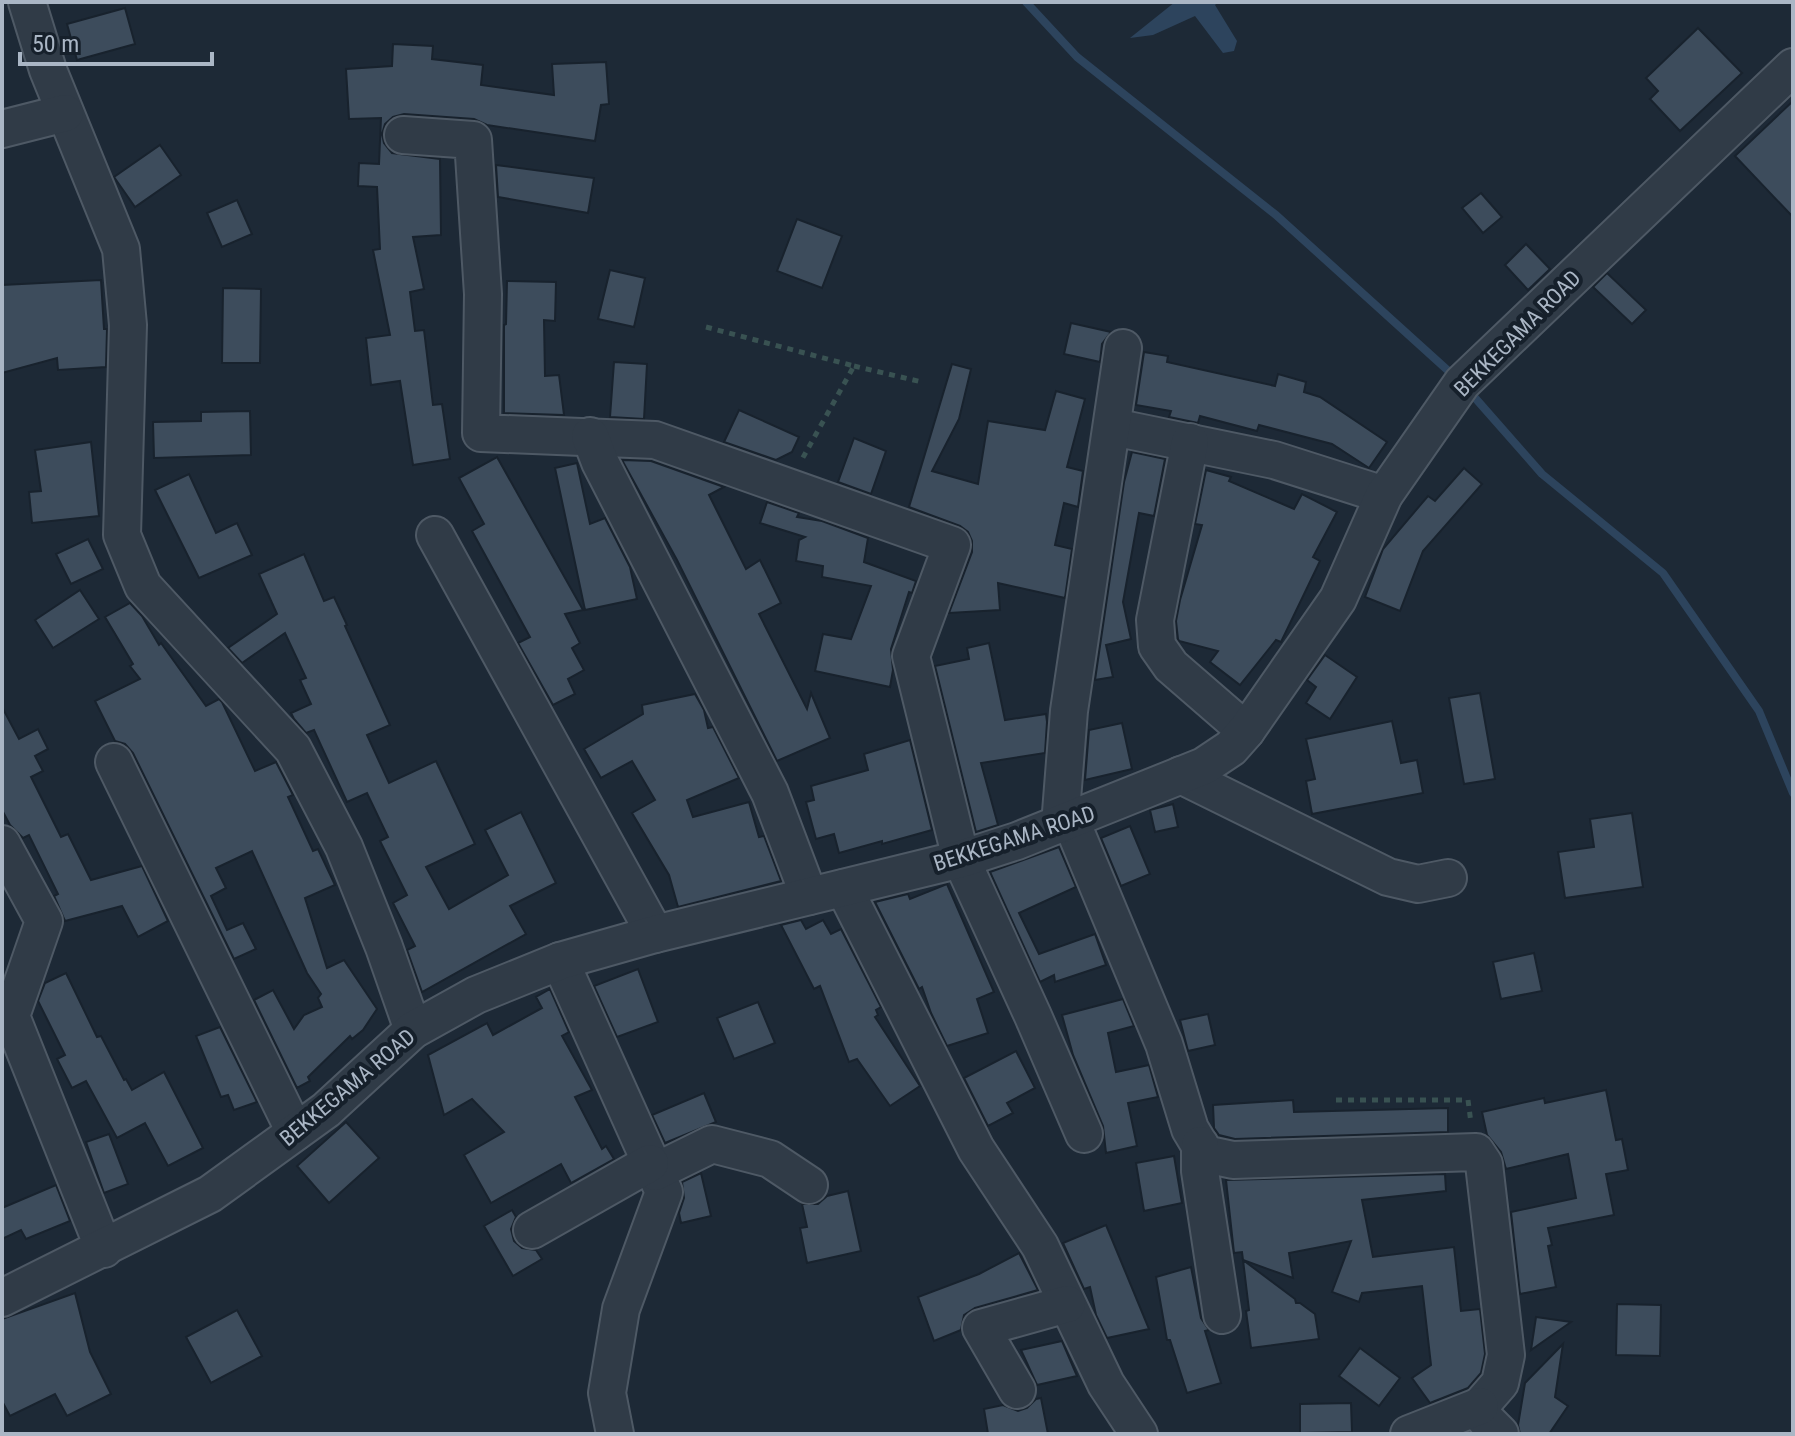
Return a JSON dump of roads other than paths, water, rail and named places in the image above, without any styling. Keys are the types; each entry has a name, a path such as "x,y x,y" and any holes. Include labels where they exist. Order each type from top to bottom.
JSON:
{"street":[{"path":"27,2 48,70 121,249 128,325 122,535 143,586 293,749 344,847 413,1030"},
{"name":"BEKKEGAMA ROAD","path":"2,1298 210,1194 326,1110 413,1030 476,995 560,961 655,934 961,859 1066,823 1204,766 1231,748 1338,599 1384,495 1462,383 1793,67"},
{"path":"2,129 65,113"},
{"path":"403,135 473,140 483,294 481,433 655,440 952,545 911,656 961,859 1084,1134"},
{"path":"1123,348 1069,711 1066,823 1164,1044 1190,1129 1205,1154 1233,1160 1476,1152 1484,1164 1506,1355 1490,1420 1409,1434"},
{"path":"1113,427 1274,460 1384,495"},
{"path":"590,436 600,462 770,793 809,896"},
{"path":"1190,442 1155,620 1157,646 1171,666 1246,731"},
{"path":"435,535 655,934"},
{"path":"114,762 295,1132"},
{"path":"1181,775 1388,877 1418,884 1448,878"},
{"path":"2,844 44,921 7,1011 104,1249"},
{"path":"844,888 976,1149 1040,1246 1106,1384 1139,1434"},
{"path":"560,961 664,1192 621,1309 607,1393 615,1434"},
{"path":"532,1230 652,1168 712,1144 770,1159 809,1185"},
{"path":"1200,1145 1200,1171 1222,1315"},
{"path":"1017,1390 981,1328 1067,1304"}],"water":[{"path":"1175,2 1218,2 1215,5 1237,41 1234,51 1223,53 1195,16 1153,35 1130,38"}],"waterway":[{"path":"1026,2 1077,57 1276,215 1454,376"},
{"path":"1469,391 1542,474 1663,573 1759,711 1793,793"}]}
